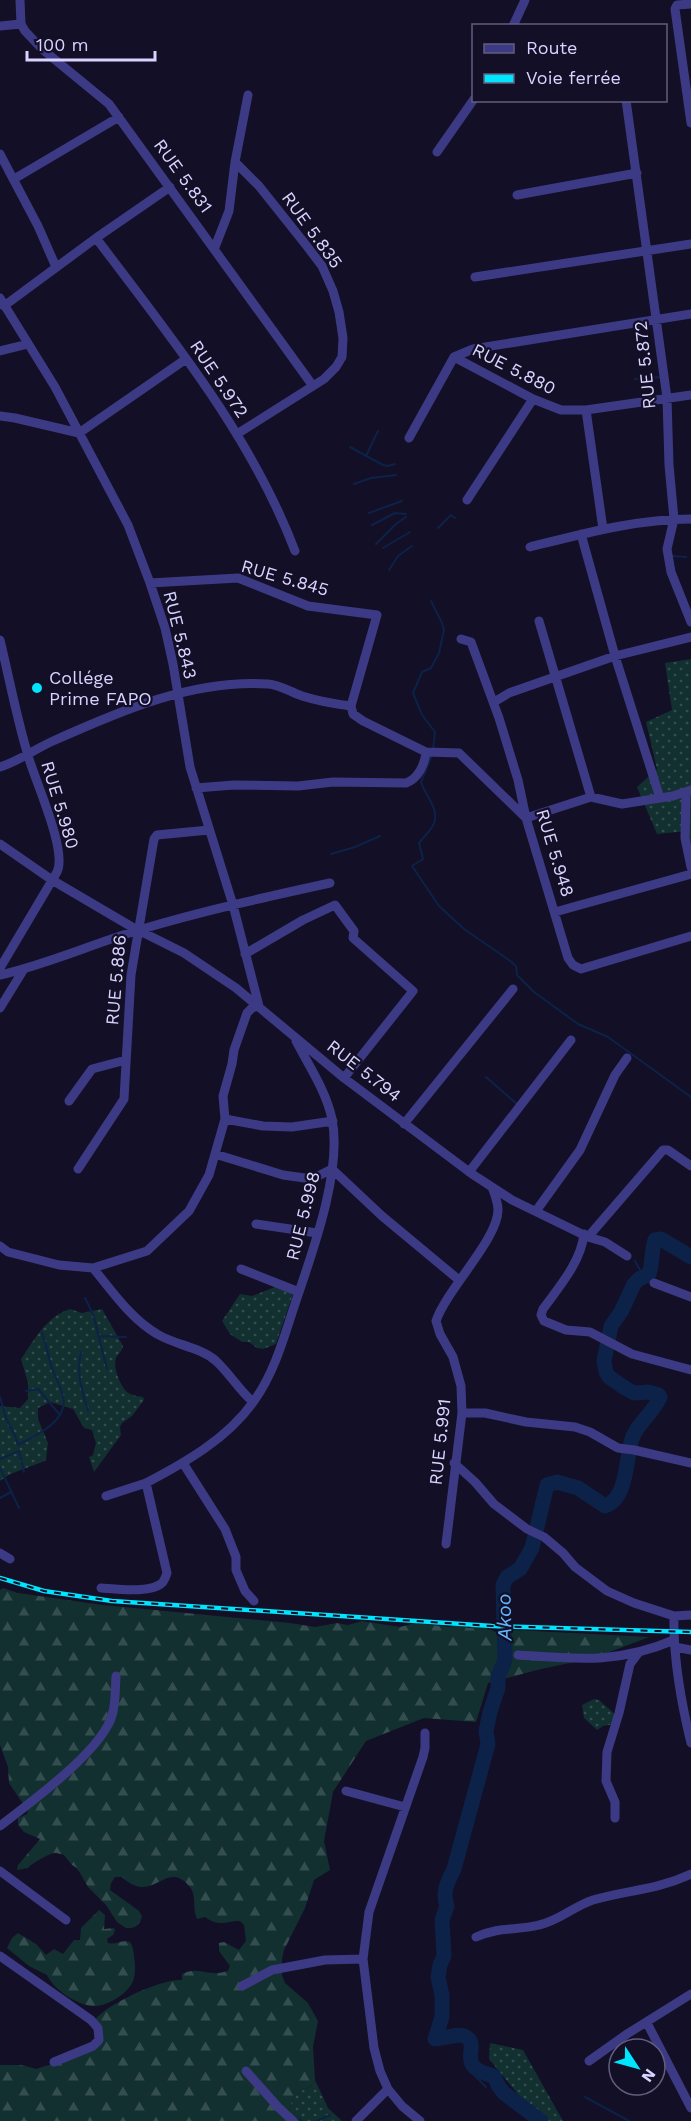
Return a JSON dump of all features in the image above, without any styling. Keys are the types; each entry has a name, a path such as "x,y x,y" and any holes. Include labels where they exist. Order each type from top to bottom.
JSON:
{"street":[{"path":"0,26 21,24 20,0"},
{"path":"514,24 525,0"},
{"path":"691,4 677,5 675,9 691,123"},
{"name":"RUE 5.831","path":"21,24 25,32 42,49 109,104 215,247 313,386"},
{"path":"215,247 229,211 235,162 248,95"},
{"path":"437,152 472,102"},
{"name":"RUE 5.872","path":"626,102 667,398 669,465 674,519 667,549 671,572 691,622"},
{"path":"14,179 119,117"},
{"path":"0,154 38,226 56,267"},
{"name":"RUE 5.835","path":"235,162 259,186 322,266 333,291 343,338 342,357 336,368 313,386 237,434"},
{"path":"517,195 637,173"},
{"path":"1,302 56,267 170,187"},
{"name":"RUE 5.972","path":"96,238 186,359 237,434 285,524 295,551"},
{"path":"475,277 691,244"},
{"name":"RUE 5.843","path":"1,302 55,387 128,525 150,583 165,628 190,767 233,905 259,1006"},
{"name":"RUE 5.880","path":"454,357 473,349 691,314"},
{"path":"0,351 28,344"},
{"path":"409,438 454,357"},
{"name":"RUE 5.880","path":"454,357 533,399 561,410 586,410 691,395"},
{"path":"0,416 79,433 186,359"},
{"path":"467,500 533,399"},
{"path":"586,410 603,529"},
{"path":"530,547 603,529 674,519 691,519"},
{"path":"581,534 615,656 660,798"},
{"name":"RUE 5.845","path":"150,583 238,579 308,606 377,615 351,706"},
{"path":"539,621 591,797"},
{"path":"494,702 509,693 615,656 691,637"},
{"name":"RUE 5.948","path":"461,639 471,642 494,702 518,780 526,818 568,957 573,965 581,969 691,936"},
{"name":"RUE 5.980","path":"0,640 27,754 58,850 59,867 0,968"},
{"path":"0,767 54,741 177,692 232,684 269,684 284,687 300,695 351,706 353,714 363,721 426,752 459,753 526,818 591,797 622,804 689,791 685,838 691,867"},
{"path":"196,788 234,785 298,786 333,782 406,783 416,777 426,752"},
{"name":"RUE 5.886","path":"78,1169 124,1099 131,975 155,836 209,830"},
{"name":"RUE 5.794","path":"0,844 52,880 138,930 184,953 259,1006 344,1078 492,1188 586,1235"},
{"path":"555,912 691,874"},
{"path":"0,975 138,930 330,883"},
{"path":"245,954 303,920 335,905 354,931 353,938 413,991 344,1078"},
{"path":"0,1008 24,969"},
{"path":"405,1124 513,989"},
{"path":"0,1246 8,1252 59,1265 93,1268 147,1251 189,1211 209,1175 225,1119 223,1096 234,1050 247,1013 259,1006"},
{"name":"RUE 5.998","path":"106,1496 146,1483 210,1445 254,1402 273,1368 318,1233 332,1169 334,1140 333,1121 328,1102 293,1036"},
{"path":"469,1172 571,1040"},
{"path":"536,1211 580,1150 615,1075 627,1058"},
{"path":"69,1101 92,1069 126,1060"},
{"path":"225,1119 292,1127 333,1121"},
{"path":"691,1166 668,1150 663,1150 586,1235 579,1253 541,1315 544,1321 566,1330 590,1332 632,1354 691,1370"},
{"path":"215,1154 283,1175 312,1179 332,1169 382,1216 459,1280"},
{"name":"RUE 5.991","path":"446,1544 454,1463 462,1413 461,1386 458,1369 436,1321 459,1280 493,1229 498,1213 492,1188"},
{"path":"256,1224 318,1233"},
{"path":"586,1235 605,1242 627,1256"},
{"path":"93,1268 145,1326 158,1335 216,1361 240,1390 254,1402"},
{"path":"242,1269 299,1292"},
{"path":"654,1283 691,1297"},
{"path":"462,1413 485,1413 526,1422 575,1427 590,1432 614,1447 691,1463"},
{"path":"183,1463 225,1529 236,1557 236,1570 245,1591 254,1601"},
{"path":"454,1463 494,1504 527,1529 544,1537 563,1553 575,1568 608,1591 634,1603 674,1616 691,1615"},
{"path":"101,1588 152,1588 163,1582 167,1573 146,1483"},
{"path":"0,1553 10,1559"},
{"path":"674,1616 675,1644 685,1719 691,1743"},
{"path":"518,1655 609,1659 675,1644 691,1650"},
{"path":"615,1818 615,1802 606,1781 607,1752 621,1706 630,1664 639,1652"},
{"path":"0,1826 89,1750 107,1726 113,1713 117,1676"},
{"path":"420,2121 388,2090 380,2071 374,2048 363,1959 369,1912 425,1748 425,1733"},
{"path":"346,1791 405,1807"},
{"path":"0,1871 66,1920"},
{"path":"476,1937 500,1929 548,1923 585,1903 650,1889 691,1874"},
{"path":"0,1956 91,2020 98,2028 99,2040 93,2046 54,2062"},
{"path":"242,1986 272,1970 325,1960 363,1959"},
{"path":"588,2061 691,1994"},
{"path":"647,2023 691,2108"},
{"path":"246,2071 293,2121"},
{"path":"356,2121 388,2090"}],"green space":[{"path":"691,659 691,846 688,831 657,834 637,787 657,769 646,722 672,710 665,663"},
{"path":"275,1287 293,1294 276,1344 263,1349 257,1348 230,1334 222,1321 240,1294 252,1296"},
{"path":"70,1309 82,1313 102,1309 123,1346 115,1362 119,1379 127,1392 143,1397 144,1400 132,1416 122,1423 121,1435 94,1472 89,1457 93,1455 96,1443 92,1430 84,1428 73,1409 50,1402 38,1408 38,1419 48,1443 46,1460 0,1481 0,1406 20,1408 28,1399 28,1383 21,1359 48,1323 54,1317"},
{"path":"3,1588 18,1593 103,1605 315,1627 337,1623 348,1625 362,1621 400,1627 415,1623 449,1627 458,1625 469,1628 481,1626 496,1632 514,1630 649,1637 594,1658 488,1683 476,1722 424,1718 366,1741 333,1792 324,1841 330,1870 314,1880 305,1908 284,1950 282,1959 282,1975 285,1983 308,2003 318,2021 313,2047 315,2080 310,2087 300,2092 293,2100 289,2110 289,2121 0,2121 0,2065 22,2065 36,2069 58,2062 95,2044 95,2020 111,2007 136,1993 162,1983 182,1980 182,1974 186,1972 228,1971 230,1966 219,1951 219,1943 224,1942 239,1950 246,1941 244,1925 240,1921 219,1923 205,1917 197,1919 192,1891 181,1879 173,1877 143,1887 133,1885 122,1877 115,1877 110,1890 139,1911 142,1916 137,1926 126,1928 117,1922 106,1905 88,1887 77,1868 64,1855 51,1854 28,1868 17,1870 18,1865 40,1839 24,1832 18,1825 18,1818 27,1814 28,1811 9,1783 8,1767 0,1745 0,1590"},
{"path":"594,1699 599,1700 618,1717 614,1724 597,1730 584,1718 582,1705"},
{"path":"99,1910 105,1915 104,1929 114,1928 115,1930 113,1935 107,1939 108,1943 130,1942 135,1965 132,1983 125,1992 109,2002 92,2006 73,1999 60,1991 47,1975 29,1966 7,1948 12,1938 18,1933 36,1944 46,1955 54,1949 63,1954 74,1940 80,1940 81,1928"},
{"path":"490,2043 523,2050 563,2121 540,2121 489,2059"},
{"path":"315,2080 328,2108 342,2121 289,2121 289,2110 293,2100 300,2092 310,2087"}],"waterway":[{"path":"635,379 661,377"},
{"path":"366,456 378,431"},
{"path":"350,447 383,465 395,464"},
{"path":"354,484 371,478 396,475"},
{"path":"369,513 402,501"},
{"path":"372,525 395,513 406,514"},
{"path":"438,528 451,515 455,518"},
{"path":"376,544 406,517"},
{"path":"383,548 410,532"},
{"path":"389,570 398,556 412,546"},
{"path":"672,556 686,557"},
{"path":"431,601 444,630 439,653 431,668 422,672 413,693 422,715 435,732 433,750"},
{"path":"432,755 421,782 433,807 435,818 432,828 419,843 423,859 412,866 439,906 464,929 516,966 517,975 534,992 578,1024 608,1037 691,1097"},
{"path":"331,854 380,836"},
{"path":"486,1077 518,1105"},
{"name":"Akoo","path":"541,2121 504,2093 494,2076 474,2067 470,2055 471,2044 464,2036 435,2039 442,2017 442,1995 438,1977 444,1956 442,1920 447,1906 445,1892 454,1869 488,1744 486,1731 498,1688 498,1677 505,1660 503,1585 507,1577 520,1569 532,1548 547,1485 557,1482 578,1488 605,1506 613,1502 618,1494 625,1476 633,1436 660,1397 648,1392 634,1393 609,1377 604,1361 611,1326 621,1312 634,1284 649,1274 655,1240 661,1239 691,1257"},
{"path":"635,1261 644,1277"},
{"path":"85,1298 93,1314 107,1369"},
{"path":"0,1397 18,1445 49,1427 61,1413 63,1397 42,1333"},
{"path":"99,1336 126,1337"},
{"path":"81,1352 79,1375 88,1411"},
{"path":"26,1391 38,1389 60,1415"},
{"path":"0,1459 19,1451 24,1472"},
{"path":"0,1468 19,1508"},
{"path":"0,1498 11,1492"},
{"path":"473,2068 471,2072 486,2087"},
{"path":"585,2097 629,2121"},
{"path":"317,2121 330,2115"}],"railway":[{"path":"0,1578 44,1591 112,1601 492,1626 691,1632"}],"place":[{"name":"Collége Prime FAPO","path":"37,688"}]}
